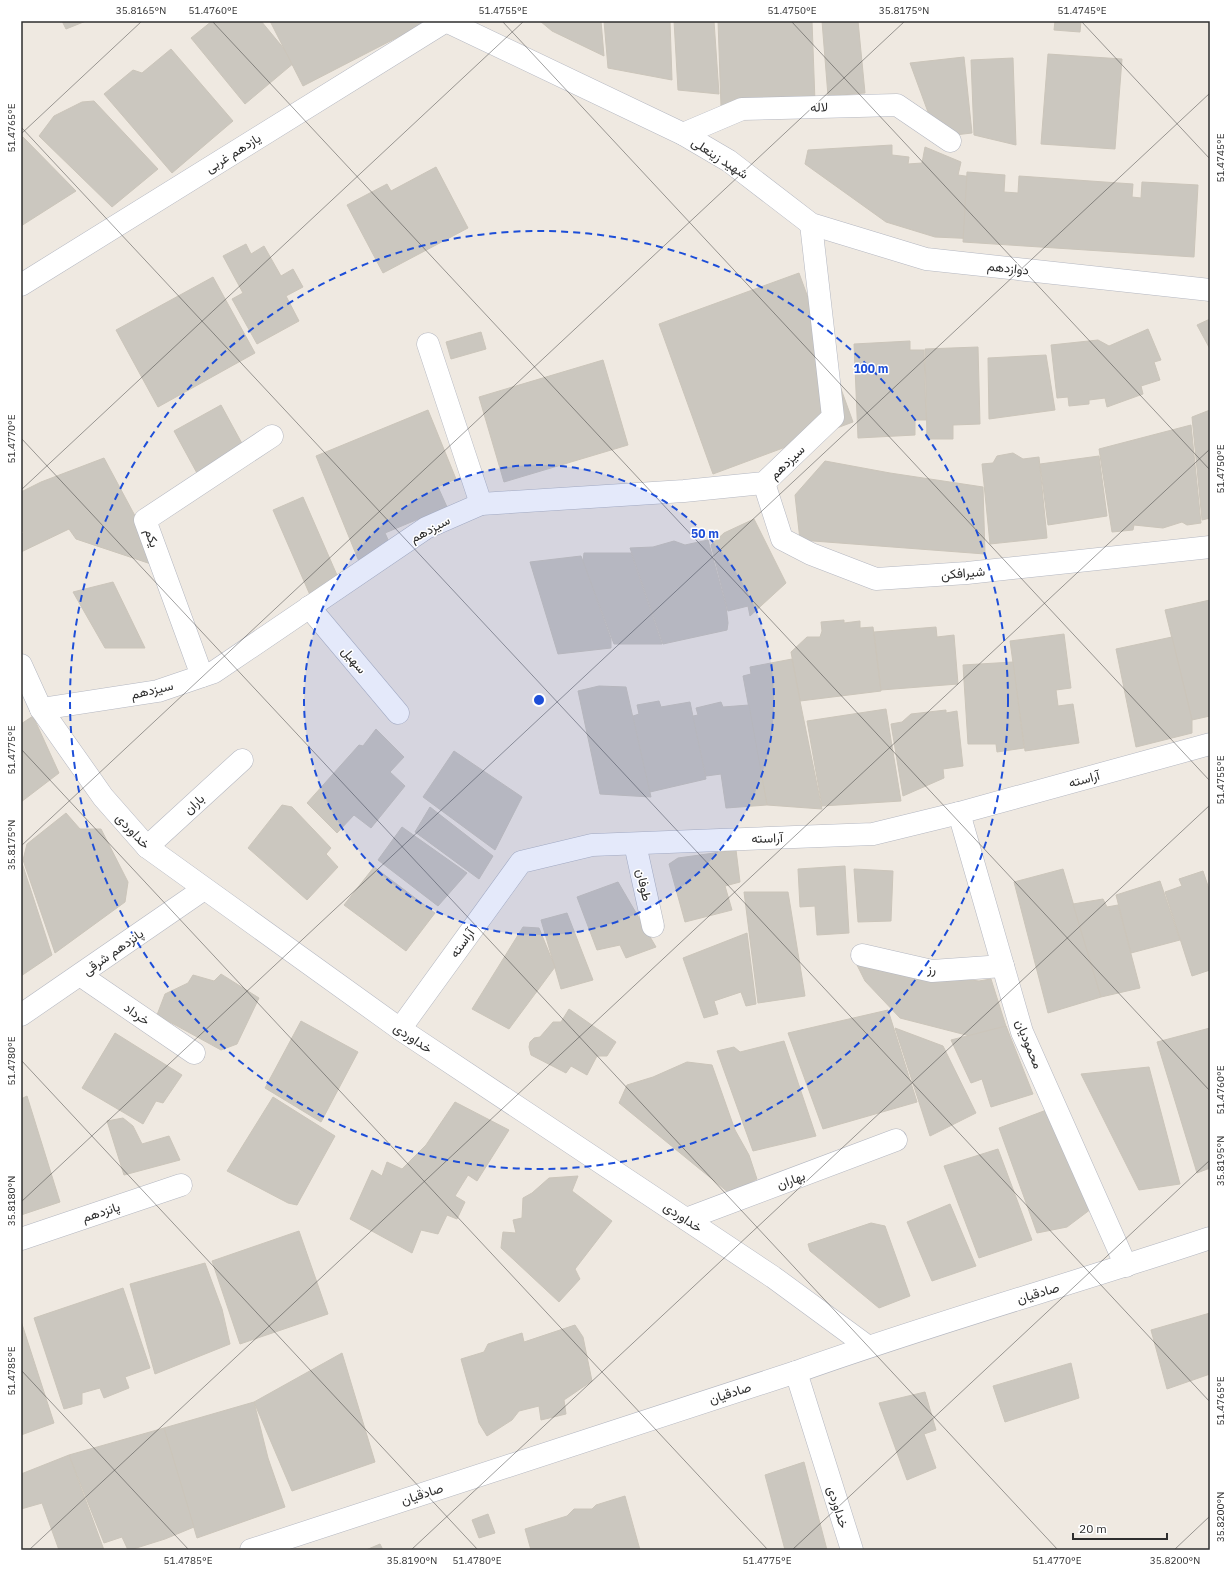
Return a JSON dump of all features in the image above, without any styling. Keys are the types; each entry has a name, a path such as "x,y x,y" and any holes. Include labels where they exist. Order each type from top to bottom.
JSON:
{"street":[{"name":"شهید زینعلی","path":"446,21 683,134 729,161 811,224"},
{"name":"یازدهم غربی","path":"21,285 446,21"},
{"name":"لاله","path":"683,134 742,109 897,105 950,141"},
{"name":"دوازدهم","path":"811,224 926,259 1210,290"},
{"name":"سیزدهم","path":"41,709 158,691 214,672 426,528 481,504 684,491 764,484 833,417 811,224"},
{"path":"428,344 481,504"},
{"name":"یکم","path":"202,676 146,520 272,436"},
{"name":"شیرافکن","path":"764,484 782,540 811,554 876,579 967,573 1210,547"},
{"name":"سهیل","path":"309,607 398,713"},
{"name":"خداوردی","path":"21,665 41,709 103,797 147,848 400,1029 773,1277 867,1346"},
{"name":"آراسته","path":"400,1029 521,862 592,845 873,834 959,813 1210,744"},
{"name":"باران","path":"147,848 242,760"},
{"name":"محمودیان","path":"959,813 1022,1032 1126,1266"},
{"name":"طوفان","path":"635,844 653,926"},
{"name":"پانزدهم شرقی","path":"21,1015 204,889"},
{"name":"رز","path":"862,955 932,970 1003,966"},
{"name":"خرداد","path":"80,975 194,1053"},
{"name":"بهاران","path":"686,1219 896,1140"},
{"name":"پانزدهم","path":"21,1238 180,1185"},
{"name":"صادقیان","path":"251,1550 796,1372 867,1346 1126,1266 1210,1238"},
{"name":"خداوردی","path":"796,1372 852,1550"}],"building":[{"path":"62,21 86,21 66,29"},
{"path":"212,21 261,21 295,62 245,104 191,38"},
{"path":"270,21 429,21 303,86"},
{"path":"540,21 601,21 604,56 552,31"},
{"path":"604,21 670,21 672,80 608,68"},
{"path":"674,21 714,21 719,94 678,90"},
{"path":"718,21 812,21 815,102 721,106"},
{"path":"822,21 858,21 865,93 828,96"},
{"path":"1055,21 1081,21 1080,32 1054,30"},
{"path":"171,49 233,121 172,173 104,94 133,70 142,73"},
{"path":"1048,54 1122,59 1115,149 1041,144"},
{"path":"964,57 972,133 946,136 932,123 910,63"},
{"path":"1013,58 1016,145 974,135 971,60"},
{"path":"94,101 158,169 112,207 39,136 54,116 82,102"},
{"path":"23,137 76,191 21,226 21,138"},
{"path":"892,145 892,155 909,157 908,164 922,163 925,147 961,162 958,175 987,179 979,239 935,237 886,222 805,164 808,150"},
{"path":"436,167 468,228 383,273 347,205 387,184 391,191"},
{"path":"967,172 1005,175 1004,192 1018,193 1019,176 1133,184 1132,197 1141,198 1142,182 1198,185 1194,257 963,242"},
{"path":"246,244 251,254 264,246 281,276 293,269 303,287 286,296 299,321 257,344 232,299 243,293 223,256"},
{"path":"799,273 853,422 713,474 659,324"},
{"path":"213,277 255,353 158,407 116,330"},
{"path":"1210,319 1210,349 1197,325"},
{"path":"1148,329 1161,360 1154,362 1160,380 1141,386 1143,394 1107,407 1105,398 1089,400 1089,404 1069,406 1068,397 1057,398 1051,345 1098,340 1109,346"},
{"path":"481,332 486,349 451,359 446,342"},
{"path":"910,341 910,350 924,350 926,420 915,420 915,435 858,438 854,344"},
{"path":"978,347 980,424 953,425 953,439 927,439 925,349"},
{"path":"1046,355 1055,410 989,419 988,358"},
{"path":"603,360 628,445 504,482 479,397"},
{"path":"221,405 245,449 198,475 174,431"},
{"path":"428,410 456,479 438,487 447,507 385,533 393,551 360,564 316,456"},
{"path":"1210,410 1210,518 1202,520 1192,417"},
{"path":"1191,425 1201,523 1187,525 1182,522 1163,528 1134,525 1133,530 1112,532 1099,449"},
{"path":"1013,453 1023,459 1039,457 1047,538 990,544 982,464 993,463 997,456"},
{"path":"1099,456 1107,516 1048,525 1040,464"},
{"path":"104,458 163,568 76,539 69,529 21,552 21,534 24,533 21,529 21,492 41,482"},
{"path":"825,461 890,473 983,487 985,554 800,540 795,495"},
{"path":"303,497 340,582 310,595 273,510"},
{"path":"754,519 786,583 750,616 748,606 728,611 711,545 724,533"},
{"path":"708,540 726,606 728,623 727,630 663,644 630,548 653,547 674,541 685,545"},
{"path":"584,553 631,553 662,644 614,644 583,561"},
{"path":"581,556 611,639 611,648 558,654 530,562"},
{"path":"113,582 145,648 105,648 73,592"},
{"path":"1210,600 1210,716 1192,720 1165,610"},
{"path":"844,620 844,623 860,621 860,628 873,627 881,691 800,701 791,652 807,637 820,637 822,631 821,622"},
{"path":"936,627 937,637 954,635 958,684 881,690 874,632"},
{"path":"1064,634 1071,688 1056,690 1058,706 1073,704 1079,743 1025,751 1010,641"},
{"path":"1172,637 1192,720 1192,733 1136,747 1116,649"},
{"path":"792,659 822,809 767,805 743,676 751,674 750,667"},
{"path":"1013,662 1024,748 997,752 996,744 968,744 963,665"},
{"path":"599,686 626,687 651,797 600,794 578,691"},
{"path":"659,701 661,707 690,702 706,779 650,792 633,716 639,714 637,705"},
{"path":"721,702 723,707 749,705 767,805 726,808 721,774 706,776 693,716 698,715 696,708"},
{"path":"886,709 901,801 822,806 807,721"},
{"path":"946,710 946,713 957,711 963,766 943,769 944,778 903,796 891,724 902,722 911,714"},
{"path":"33,716 59,773 21,802 21,724"},
{"path":"376,729 404,757 390,772 405,786 371,828 354,815 337,833 307,803 359,745 363,746"},
{"path":"454,751 522,797 495,850 423,797"},
{"path":"282,805 292,807 331,848 326,854 338,867 307,900 248,848"},
{"path":"430,807 493,856 479,879 415,832"},
{"path":"66,813 80,829 101,829 128,882 125,902 55,953 23,860 27,844"},
{"path":"402,827 467,873 438,906 378,860"},
{"path":"736,850 740,882 725,886 732,910 685,922 669,864 678,858"},
{"path":"21,860 52,955 21,976"},
{"path":"845,866 849,933 817,935 815,906 800,907 798,869"},
{"path":"374,867 435,913 406,951 344,905"},
{"path":"854,869 893,871 891,921 858,922"},
{"path":"1063,869 1101,997 1048,1013 1014,882"},
{"path":"1203,871 1210,892 1210,970 1192,976 1165,892 1182,886 1179,879"},
{"path":"1160,881 1180,940 1131,953 1116,895"},
{"path":"618,882 656,947 626,958 620,945 597,950 577,897"},
{"path":"744,892 788,892 805,996 758,1003"},
{"path":"1103,899 1107,907 1118,905 1140,988 1101,997 1073,904"},
{"path":"567,913 593,980 561,989 541,920"},
{"path":"523,927 539,928 555,967 509,1029 472,1009"},
{"path":"747,933 756,1004 746,1006 741,992 714,1001 718,1014 704,1018 683,958"},
{"path":"852,955 890,970 979,981 991,979 1010,1039 974,1037 900,1018 865,981"},
{"path":"221,974 259,998 237,1044 221,1050 157,1015 165,994 188,983 193,975 214,981"},
{"path":"569,1009 616,1042 607,1056 597,1056 587,1075 571,1066 566,1073 531,1055 529,1047 530,1042 534,1038 540,1037 553,1022 561,1022"},
{"path":"888,1010 917,1102 823,1129 788,1033"},
{"path":"301,1021 358,1052 321,1122 265,1088"},
{"path":"1006,1026 1033,1094 991,1107 982,1079 971,1083 951,1040"},
{"path":"895,1028 943,1046 976,1113 930,1136"},
{"path":"1210,1028 1210,1168 1197,1173 1157,1042"},
{"path":"115,1033 182,1075 163,1103 156,1101 143,1124 82,1088"},
{"path":"784,1041 816,1136 753,1151 717,1051 734,1047 740,1052"},
{"path":"687,1062 712,1065 735,1130 749,1155 757,1179 729,1193 619,1103 627,1085 653,1077"},
{"path":"1149,1067 1180,1184 1139,1190 1081,1074"},
{"path":"27,1096 60,1202 21,1215 21,1099"},
{"path":"273,1097 335,1136 297,1205 288,1203 227,1171"},
{"path":"455,1102 509,1130 477,1181 468,1175 455,1196 465,1202 457,1219 447,1215 438,1234 421,1230 412,1253 350,1219 372,1170 382,1176 387,1162 402,1169 426,1145"},
{"path":"1049,1109 1091,1209 1067,1227 1037,1233 999,1128"},
{"path":"123,1118 133,1126 142,1144 169,1136 180,1160 124,1175 107,1121"},
{"path":"998,1149 1032,1240 979,1258 944,1166"},
{"path":"578,1176 572,1191 612,1221 575,1269 580,1279 559,1302 501,1248 503,1232 516,1233 513,1220 522,1218 523,1198 532,1193 549,1178"},
{"path":"950,1204 976,1266 932,1281 907,1222"},
{"path":"871,1223 885,1226 910,1296 879,1308 810,1251 808,1244"},
{"path":"299,1231 328,1314 240,1344 212,1261"},
{"path":"205,1263 222,1309 230,1344 155,1374 130,1284"},
{"path":"123,1288 150,1368 125,1377 129,1388 104,1398 100,1388 82,1393 82,1404 64,1409 34,1318"},
{"path":"1210,1313 1210,1374 1167,1389 1151,1330"},
{"path":"21,1321 54,1423 21,1435"},
{"path":"575,1325 583,1337 592,1381 564,1400 566,1414 541,1420 539,1406 519,1411 512,1420 487,1436 479,1423 461,1359 484,1352 488,1344 522,1333 524,1342"},
{"path":"342,1353 375,1462 292,1491 254,1402"},
{"path":"1071,1363 1079,1398 1005,1422 993,1386"},
{"path":"925,1392 936,1430 924,1434 936,1468 907,1480 879,1403"},
{"path":"254,1402 268,1458 285,1507 197,1538 164,1428"},
{"path":"164,1428 194,1527 165,1539 130,1550 128,1550 122,1537 104,1543 69,1455"},
{"path":"69,1455 104,1550 59,1550 42,1503 21,1509 21,1474"},
{"path":"804,1462 827,1550 785,1550 765,1475"},
{"path":"625,1496 640,1550 531,1550 525,1529 567,1516 574,1509 592,1509 596,1505"},
{"path":"488,1514 495,1533 479,1538 472,1520"},
{"path":"380,1544 383,1550 366,1550"}]}
